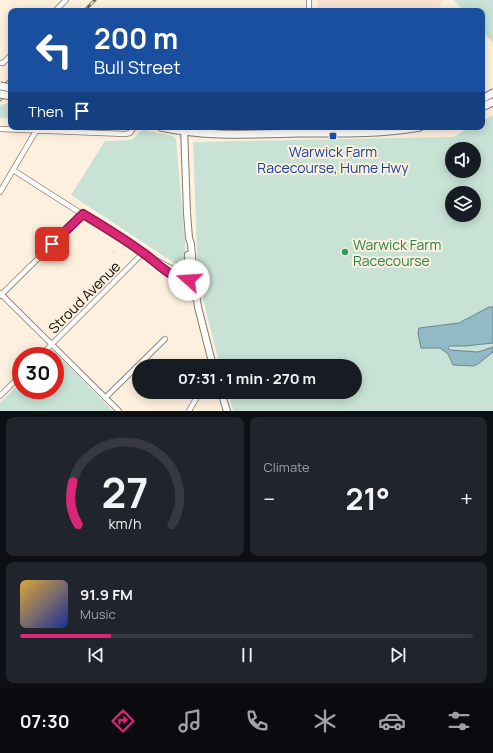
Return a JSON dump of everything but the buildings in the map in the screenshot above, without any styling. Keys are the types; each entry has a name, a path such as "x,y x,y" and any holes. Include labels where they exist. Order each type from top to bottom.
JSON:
{"highway":[{"path":"192,130 225,134 310,130 369,132 402,130"}],"main road":[{"path":"184,130 189,238 191,244 191,272 198,308 211,359"},
{"path":"223,399 227,411"}],"street":[{"path":"58,8 66,0"},
{"path":"0,63 3,63 8,58"},
{"path":"18,130 125,134 130,133 132,130"},
{"path":"0,192 36,131"},
{"path":"13,170 172,269 178,272 191,272"},
{"path":"83,214 1,295 119,411"},
{"path":"143,252 157,264 179,278 192,280"},
{"name":"Stroud Avenue","path":"52,345 143,252"},
{"path":"105,398 165,339"},
{"path":"0,396 12,384"},
{"path":"189,411 196,399"}],"shaded area":[{"path":"318,0 443,0 438,8 318,8"}],"green space":[{"path":"454,0 493,0 493,43 485,34 485,8 461,8"},
{"path":"8,103 8,119 0,118 0,105"},
{"name":"Warwick Farm Racecourse","path":"493,115 493,411 233,411 230,399 362,399 362,359 218,359 198,279 193,142 453,137 466,130 485,130 485,119"},
{"path":"144,130 172,136 176,139 187,265 182,268 71,195 105,141 132,140"},
{"path":"64,361 113,411 0,411 0,403 12,391 12,399 64,399"}],"water":[{"path":"489,307 493,307 493,343 449,346 448,348 450,350 478,352 493,347 493,352 478,364 473,366 453,365 448,354 440,348 421,348 418,333 419,328 459,323"}],"railway":[{"path":"87,8 95,0"},
{"path":"0,89 8,82"},
{"path":"0,100 8,92"}],"place":[{"name":"Warwick Farm Racecourse, Hume Hwy","path":"333,136"},
{"name":"Warwick Farm Racecourse","path":"345,252"}],"route":[{"path":"52,244 83,214 143,252 171,274 179,278 189,280"}]}
